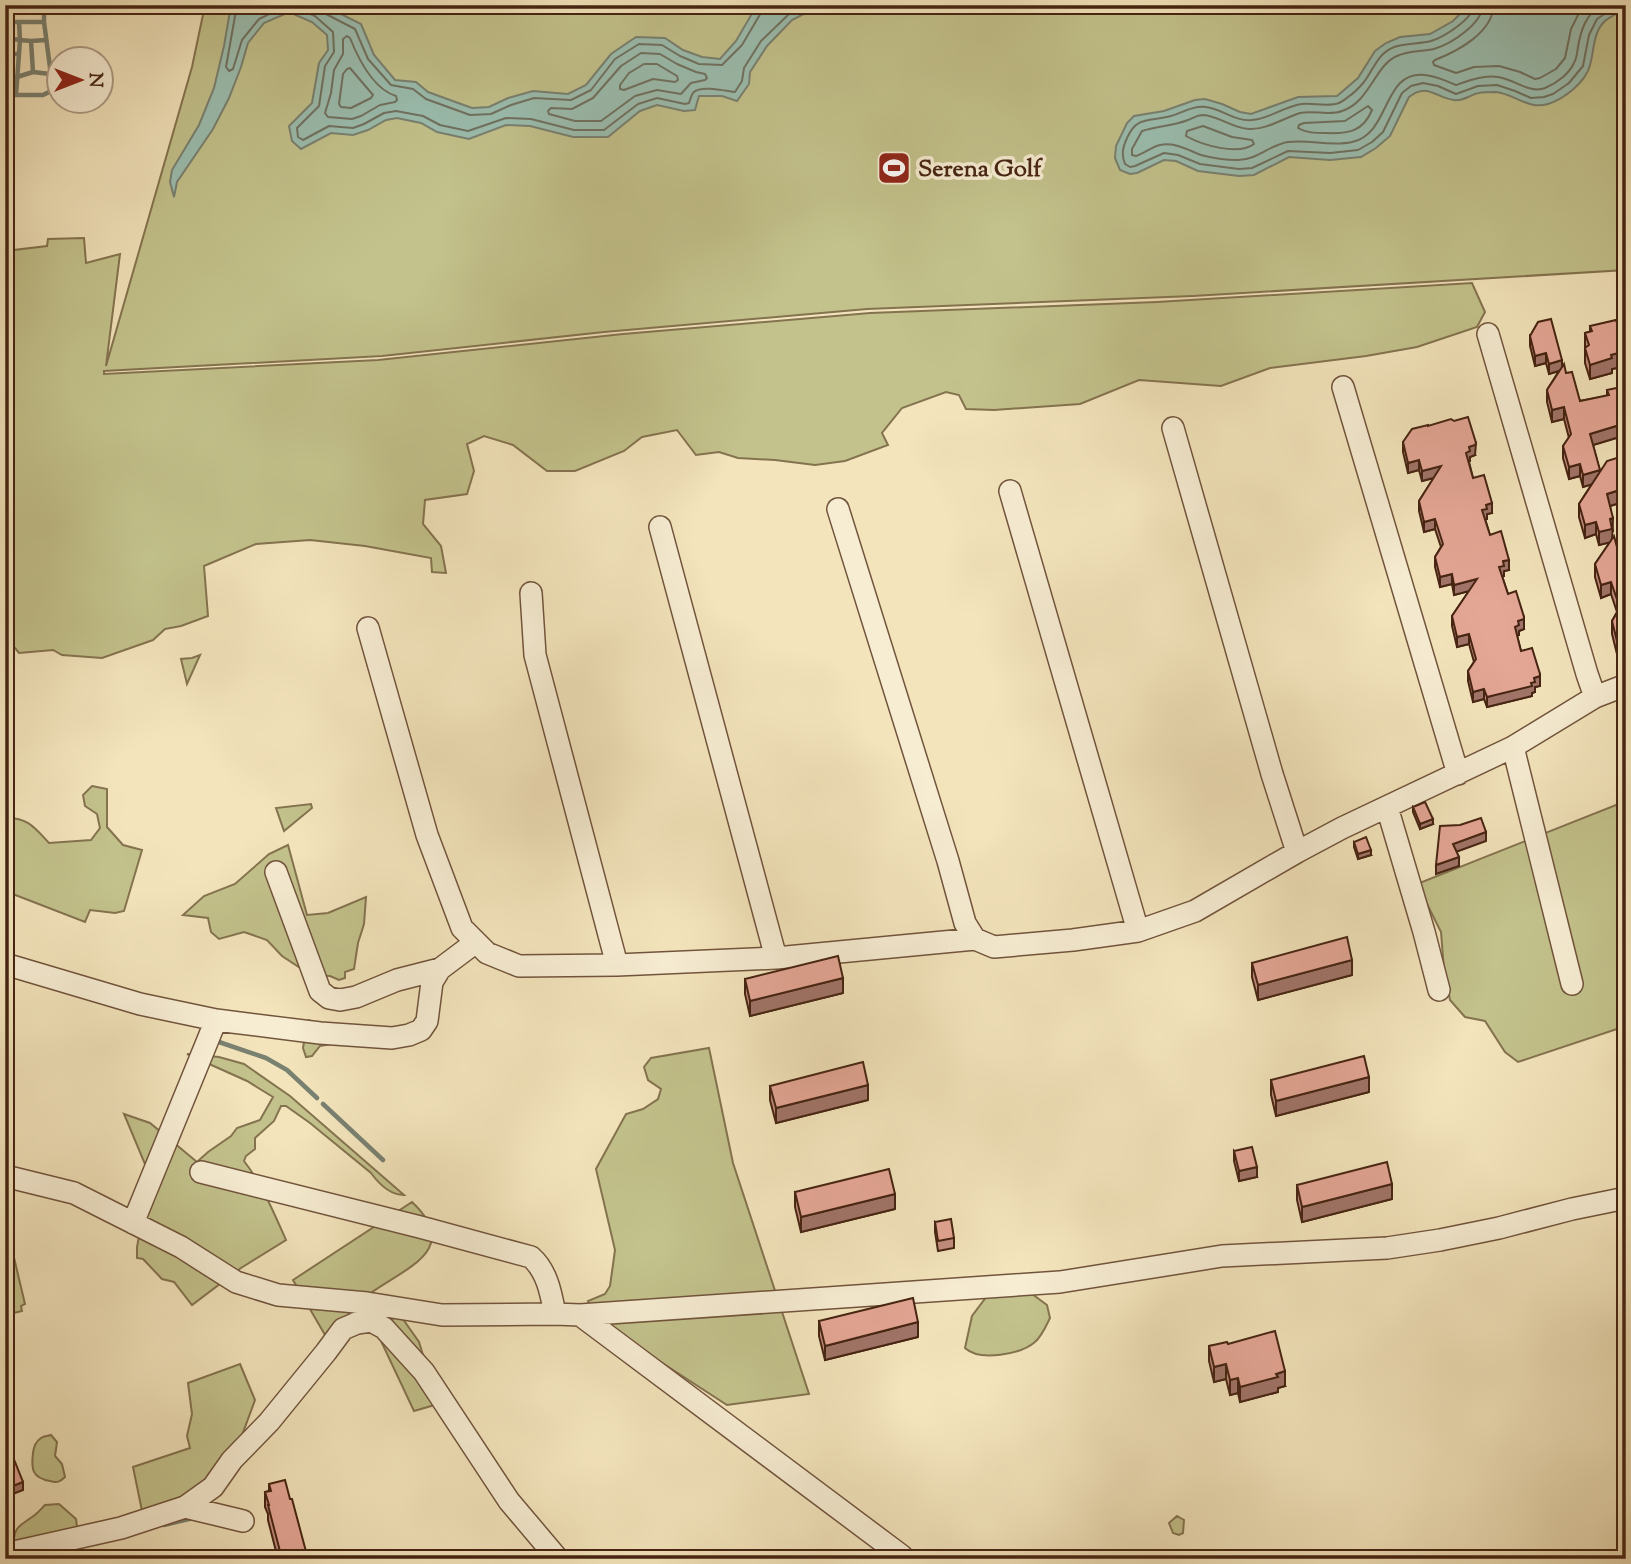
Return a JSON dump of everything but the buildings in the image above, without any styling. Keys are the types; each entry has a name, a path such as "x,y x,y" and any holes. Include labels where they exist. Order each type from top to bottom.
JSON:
{"street":[{"path":"1488,334 1595,697"},
{"path":"1343,387 1458,774"},
{"path":"1173,428 1272,774 1297,852"},
{"path":"1010,491 1138,931"},
{"path":"838,509 965,923 975,939"},
{"path":"660,527 776,958"},
{"path":"531,593 535,655 617,965"},
{"path":"368,628 427,835 462,928 486,953 519,966 776,958 975,939 994,947 1138,931 1195,911 1342,828 1513,747 1595,697 1625,689"},
{"path":"1513,747 1572,984"},
{"path":"1387,807 1439,989"},
{"path":"276,872 320,991 329,998 340,1000 356,997 397,980 440,970"},
{"path":"5,964 140,1004 216,1020 392,1038 421,1030 426,1020 432,982 440,970 476,942"},
{"path":"133,1223 216,1020"},
{"path":"201,1172 531,1257 545,1274 555,1314"},
{"path":"5,1176 74,1193 181,1247 236,1282 278,1295 367,1303 442,1315 580,1315 1060,1282 1222,1256 1387,1248 1440,1240 1626,1198"},
{"path":"580,1315 902,1556 889,1559"},
{"path":"5,1554 121,1528 185,1507 213,1487 232,1460 269,1422 343,1329 371,1321 384,1328 424,1372 509,1501 558,1559"},
{"path":"185,1507 243,1521"},
{"path":"42,1559 64,1540"}],"shaded area":[{"name":"Serena Golf","path":"205,5 1626,5 1626,270 1193,296 867,309 604,332 382,356 104,371 104,374 378,360 623,334 870,313 1157,302 1472,283 1485,312 1477,327 1417,347 1270,368 1221,386 1139,380 1080,404 994,410 966,409 959,395 946,392 902,408 882,433 888,445 845,461 815,465 738,458 719,452 696,455 677,430 642,437 624,451 575,471 547,471 513,445 484,436 467,444 474,471 467,494 425,500 423,524 441,546 446,573 432,572 431,558 365,546 310,540 256,544 204,566 208,616 165,629 153,640 102,658 62,655 53,650 19,653 5,636 5,263 12,259 14,250 47,246 48,239 84,238 86,263 120,254 106,366 192,67"},
{"path":"200,655 187,684 181,659"},
{"path":"92,786 107,789 107,827 123,845 142,850 124,911 115,913 90,910 85,922 5,891 5,818 20,819 35,828 49,843 91,840 100,828 97,814 85,806 83,795"},
{"path":"1626,803 1626,1026 1518,1062 1505,1052 1485,1021 1465,1017 1450,1000 1441,932 1417,884"},
{"path":"311,804 312,808 284,831 276,808"},
{"path":"288,845 307,915 328,913 366,897 364,924 354,969 345,972 345,978 339,980 330,976 311,975 282,956 267,940 244,932 219,939 211,932 208,918 183,915 204,896 235,884 269,854"},
{"path":"309,1020 337,1043 320,1046 312,1056 306,1057 303,1048 306,1030 302,1023"},
{"path":"709,1048 733,1163 809,1394 727,1405 593,1318 588,1301 605,1294 610,1286 615,1250 596,1169 626,1114 643,1109 658,1099 661,1089 648,1080 644,1067 651,1058"},
{"path":"187,1054 219,1057 244,1064 290,1096 404,1195 385,1188 371,1173 310,1123 286,1106 281,1106 274,1121 255,1138 255,1149 244,1161 262,1189 286,1240 241,1268 192,1305 174,1282 162,1279 143,1259 137,1258 150,1176 124,1114 150,1123 197,1162 231,1136 237,1128 260,1120 273,1097 247,1081"},
{"path":"412,1202 426,1219 432,1234 430,1246 411,1267 362,1300 328,1340 293,1280"},
{"path":"11,1245 25,1304 21,1306 22,1311 5,1315 5,1248"},
{"path":"993,1288 1028,1291 1047,1305 1050,1318 1035,1342 1020,1350 1000,1355 980,1355 965,1348 972,1316"},
{"path":"386,1295 419,1342 438,1404 414,1411 372,1322 377,1300"},
{"path":"240,1364 255,1400 238,1446 210,1487 142,1511 133,1467 190,1448 187,1436 192,1414 188,1383"},
{"path":"51,1435 57,1442 55,1456 62,1464 65,1477 57,1482 39,1478 32,1464 36,1443 42,1437"},
{"path":"59,1504 76,1519 77,1527 71,1534 14,1544 16,1530 21,1525 45,1505"},
{"path":"1177,1516 1184,1520 1183,1533 1179,1535 1173,1533 1169,1523"}],"water":[{"path":"231,5 323,5 361,24 374,55 395,80 416,82 428,92 472,108 489,107 533,91 568,94 586,85 611,54 636,37 665,38 683,50 702,57 720,59 736,41 757,5 821,5 792,20 767,46 750,72 749,84 737,101 722,96 699,96 695,110 684,111 657,105 640,111 608,137 573,137 530,126 506,125 469,139 437,132 421,123 397,118 353,135 331,133 301,149 292,141 289,126 312,103 319,63 328,50 327,35 312,22 289,12 264,23 248,43 229,98 213,129 177,182 174,197 170,182 172,170 199,125 214,88"},
{"path":"1469,5 1626,5 1626,9 1600,27 1584,78 1567,94 1548,104 1534,105 1496,92 1479,93 1457,100 1421,91 1409,97 1390,136 1361,157 1330,160 1289,157 1254,175 1239,176 1198,171 1176,161 1164,160 1137,173 1130,174 1120,170 1115,158 1116,146 1127,123 1134,116 1164,111 1205,99 1251,114 1298,97 1337,96 1358,78 1375,51 1386,43 1400,37 1430,34 1453,21"}],"waterway":[{"path":"11,5 11,22"},
{"path":"23,5 44,7"},
{"path":"5,95 43,95 53,90 44,5"},
{"path":"5,22 44,22"},
{"path":"19,22 20,40 46,40"},
{"path":"5,38 20,40 16,95"},
{"path":"31,41 33,72 46,74"},
{"path":"5,54 19,54"},
{"path":"5,78 33,72"},
{"path":"219,1042 266,1058 287,1070 317,1098"},
{"path":"323,1104 383,1160"},
{"path":"164,1525 193,1518"},
{"path":"51,1559 59,1553"}],"place":[{"name":"Serena Golf","path":"894,168"}]}
